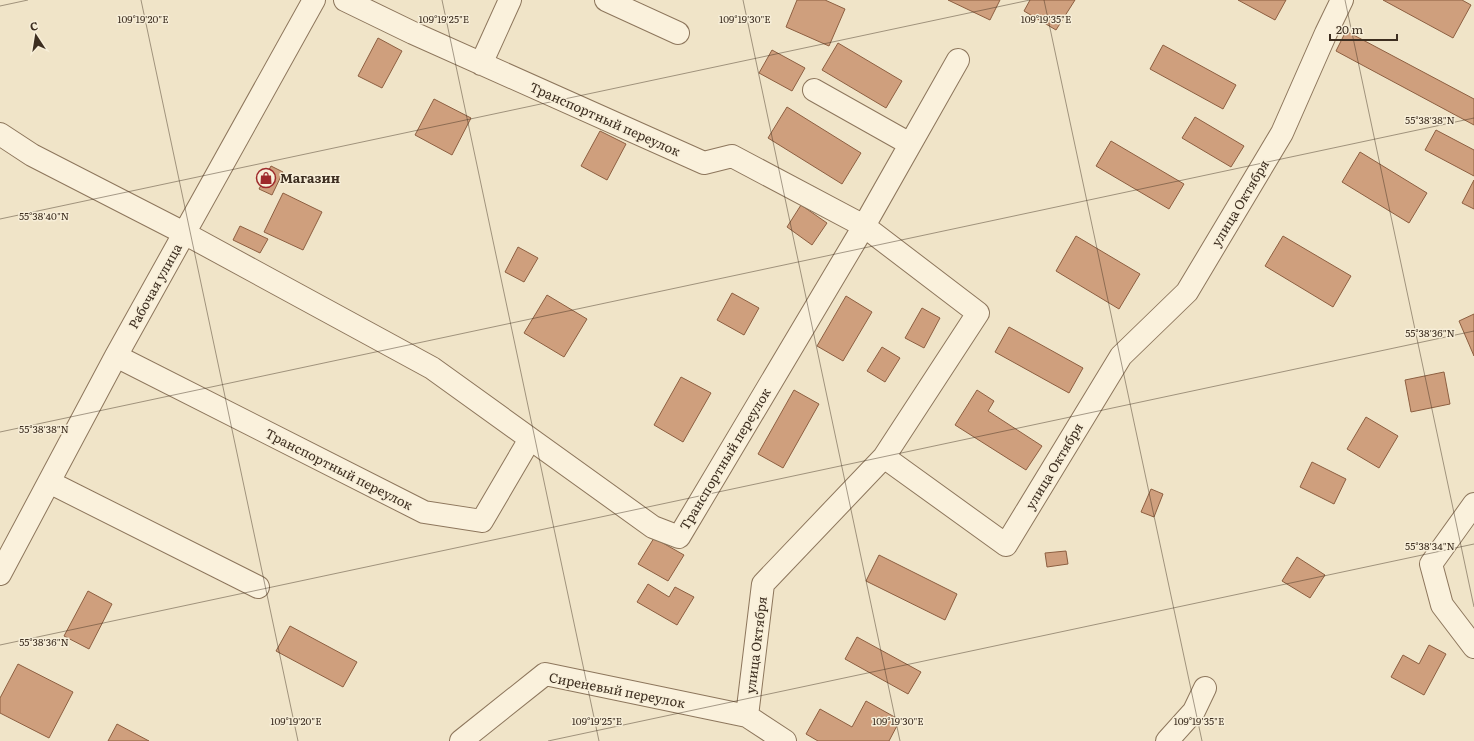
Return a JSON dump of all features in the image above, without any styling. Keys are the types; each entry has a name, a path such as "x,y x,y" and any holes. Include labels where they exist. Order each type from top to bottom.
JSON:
{"street":[{"name":"Рабочая улица","path":"0,574 9,538 49,482 116,356 314,0"},
{"name":"Транспортный переулок","path":"345,0 481,64 704,163 732,156 864,226 978,313 884,457"},
{"path":"481,64 510,0"},
{"path":"606,0 678,33"},
{"name":"улица Октября","path":"747,716 763,584 884,457 1006,545 1121,356 1187,292 1282,134 1342,0"},
{"path":"864,226 958,60"},
{"path":"814,90 910,144"},
{"name":"Транспортный переулок","path":"0,134 32,155 184,234 432,368 653,527 679,537 864,226"},
{"name":"Транспортный переулок","path":"116,356 424,512 482,521 530,439"},
{"path":"49,482 258,587"},
{"path":"1474,504 1431,564 1442,605 1474,647"},
{"name":"Сиреневый переулок","path":"470,738 546,674 747,716"},
{"path":"1167,741 1194,711 1205,688"},
{"path":"747,716 785,741"}],"building":[{"path":"797,0 825,0 845,9 829,46 786,27"},
{"path":"948,0 1000,0 990,20"},
{"path":"1030,0 1075,0 1056,30 1024,11"},
{"path":"1238,0 1286,0 1275,20"},
{"path":"1383,0 1462,0 1471,5 1453,38"},
{"path":"1346,31 1474,99 1474,125 1336,51"},
{"path":"378,38 402,51 382,88 358,76"},
{"path":"838,43 902,81 886,108 822,70"},
{"path":"1163,45 1236,85 1223,109 1150,69"},
{"path":"772,50 805,68 792,91 759,73"},
{"path":"434,99 471,118 452,155 415,135"},
{"path":"787,107 861,153 842,184 768,138"},
{"path":"1195,117 1244,146 1231,167 1182,138"},
{"path":"1436,130 1474,150 1474,176 1425,150"},
{"path":"600,131 626,144 607,180 581,166"},
{"path":"1111,141 1184,184 1169,209 1096,166"},
{"path":"1360,152 1427,193 1409,223 1342,182"},
{"path":"271,166 283,172 272,195 259,189"},
{"path":"1474,180 1474,209 1462,203"},
{"path":"283,193 322,212 303,250 264,232"},
{"path":"801,205 827,223 812,245 787,227"},
{"path":"240,226 268,239 260,253 233,240"},
{"path":"1076,236 1140,274 1119,309 1056,271"},
{"path":"1283,236 1351,276 1333,307 1265,266"},
{"path":"518,247 538,258 524,282 505,272"},
{"path":"732,293 759,308 744,335 717,320"},
{"path":"547,295 587,319 564,357 524,333"},
{"path":"846,296 872,312 843,361 817,346"},
{"path":"922,308 940,318 924,348 905,338"},
{"path":"1474,314 1474,356 1459,321"},
{"path":"1009,327 1083,368 1069,393 995,352"},
{"path":"882,347 900,358 885,382 867,371"},
{"path":"1444,372 1450,404 1411,412 1405,380"},
{"path":"681,377 711,393 683,442 654,425"},
{"path":"794,390 819,404 783,468 758,454"},
{"path":"977,390 994,401 988,411 1042,446 1026,470 955,425"},
{"path":"1366,417 1398,436 1379,468 1347,449"},
{"path":"1312,462 1346,479 1334,504 1300,487"},
{"path":"1151,489 1163,494 1154,517 1141,512"},
{"path":"654,538 684,555 668,581 638,564"},
{"path":"1066,551 1068,564 1047,567 1045,553"},
{"path":"879,555 957,594 945,620 866,581"},
{"path":"1297,557 1325,575 1310,598 1282,581"},
{"path":"648,584 669,597 675,587 694,597 677,625 637,602"},
{"path":"88,591 112,604 89,649 64,636"},
{"path":"290,626 357,662 343,687 276,651"},
{"path":"857,637 921,672 908,694 845,659"},
{"path":"1429,645 1446,654 1424,695 1391,677 1403,655 1419,664"},
{"path":"18,664 73,692 49,738 0,713 0,698"},
{"path":"866,701 900,720 889,741 818,741 806,734 820,709 852,727"},
{"path":"117,724 149,741 108,741"}],"place":[{"name":"Магазин","path":"266,178"}]}
